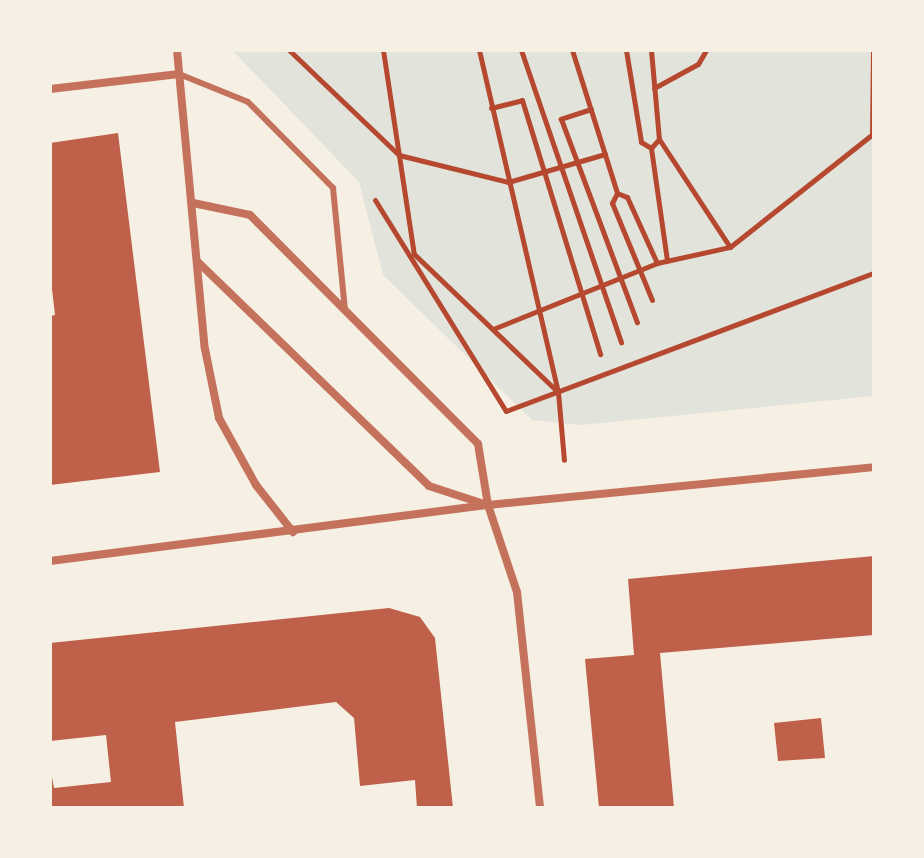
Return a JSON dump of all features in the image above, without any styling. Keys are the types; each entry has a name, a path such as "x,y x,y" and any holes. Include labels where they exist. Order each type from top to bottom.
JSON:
{"street":[{"path":"177,50 205,349 219,418 256,485 293,532"},
{"path":"50,89 179,74"},
{"path":"193,203 250,215 478,444 488,505 517,592 540,808"},
{"path":"198,262 429,486 488,505"},
{"path":"50,561 488,505 874,467"}],"lane":[{"path":"179,74 248,102 333,188 345,310"}],"path":[{"path":"289,50 399,155 508,182 605,154"},
{"path":"383,50 414,254 558,392"},
{"path":"479,50 558,392 567,498"},
{"path":"521,50 621,342"},
{"path":"572,50 617,193 612,203 652,300"},
{"path":"626,50 641,142 651,148"},
{"path":"651,50 659,139 730,247"},
{"path":"654,88 698,64 706,50"},
{"path":"493,329 657,263 730,247 873,133 873,50"},
{"path":"491,108 522,100 600,354"},
{"path":"591,109 561,119 637,322"},
{"path":"659,139 651,148 667,261"},
{"path":"617,193 627,197 657,263"},
{"path":"373,196 506,411 874,273"}],"shaded area":[{"path":"232,50 874,50 874,396 581,425 532,420 383,275 359,182"}],"building":[{"path":"118,133 160,472 50,485 50,316 55,315 50,272 50,143"},
{"path":"874,556 874,635 660,653 674,808 599,808 585,659 634,655 628,579"},
{"path":"389,608 420,617 435,638 453,808 417,808 415,780 360,786 354,718 336,702 175,722 184,808 50,808 50,766 54,788 111,782 106,735 50,741 50,643"},
{"path":"821,718 825,758 778,761 774,723"}]}
